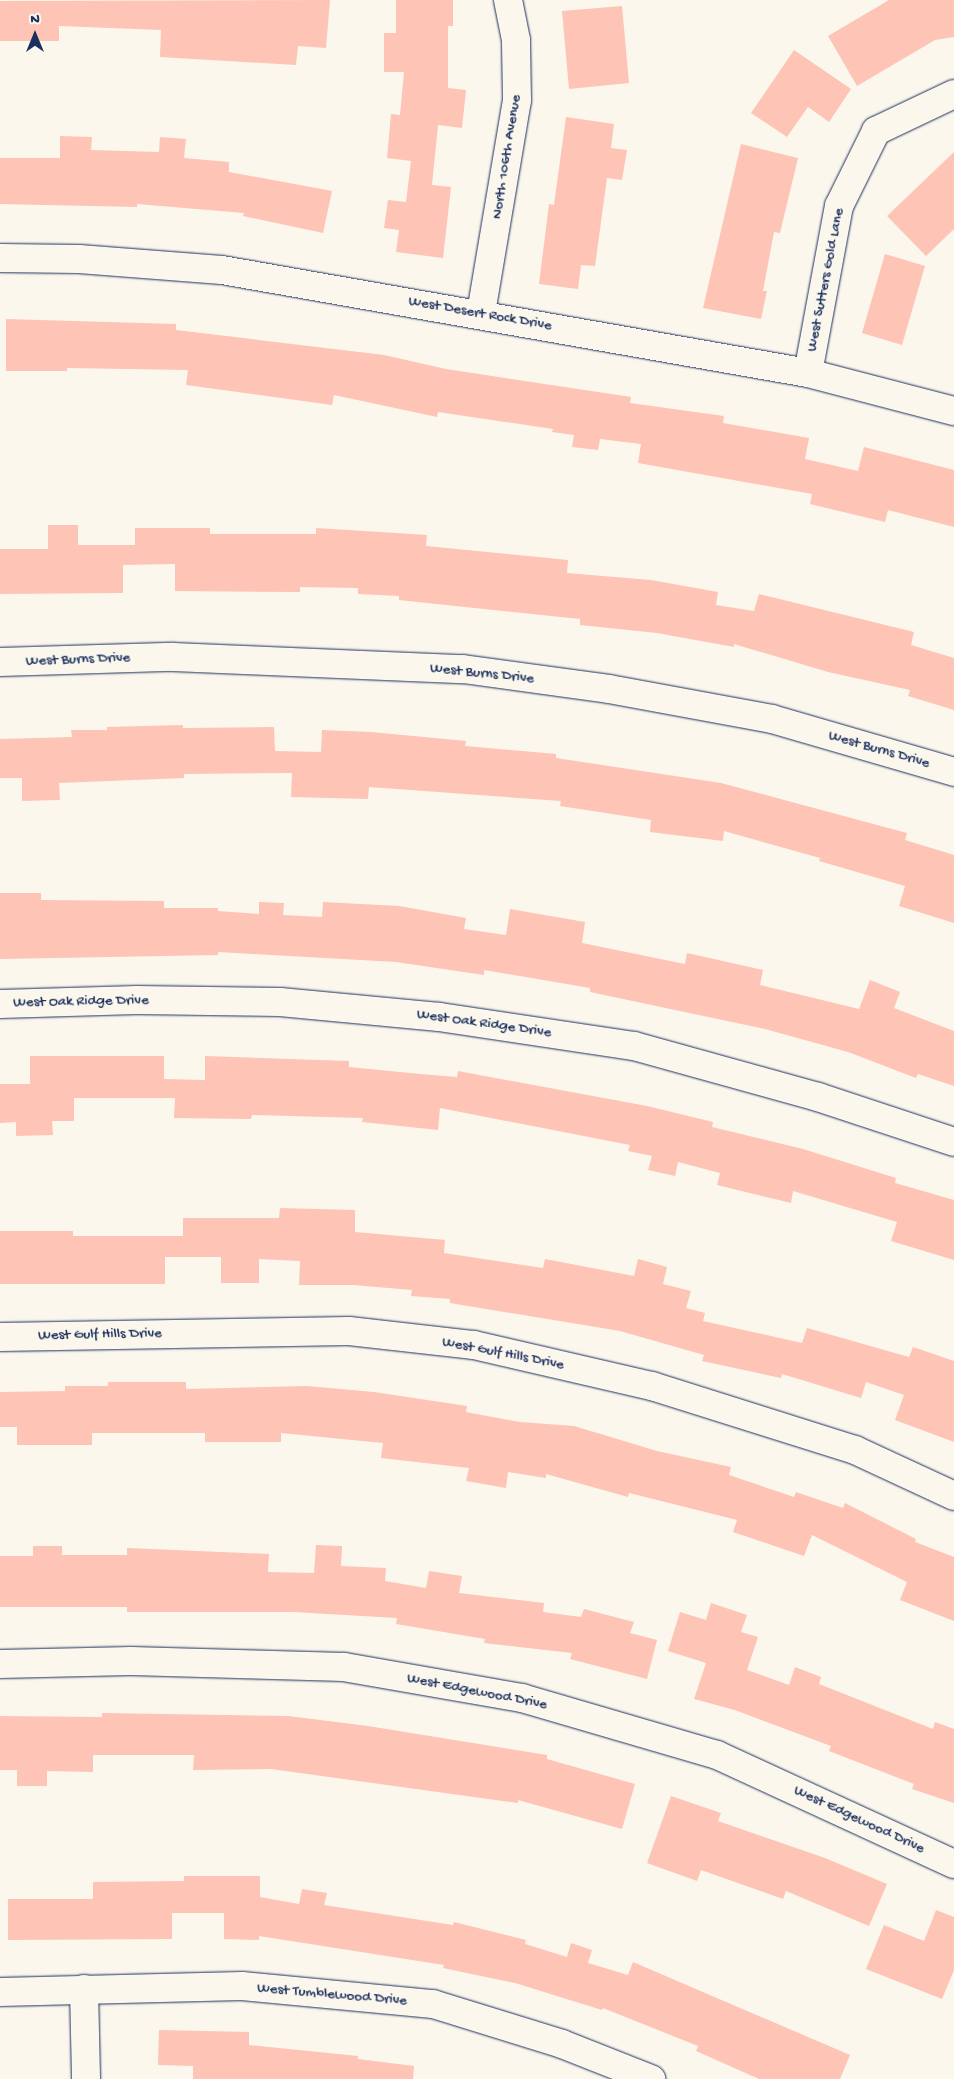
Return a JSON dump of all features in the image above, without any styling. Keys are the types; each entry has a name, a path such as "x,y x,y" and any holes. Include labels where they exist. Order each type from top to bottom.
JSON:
{"street":[{"name":"North 106th Avenue","path":"481,314 517,100 516,40 508,0"},
{"name":"West Sutters Gold Lane","path":"808,373 839,206 876,131 954,94"},
{"name":"West Desert Rock Drive","path":"0,258 79,259 222,270 481,314 808,373 954,412"},
{"name":"West Burns Drive","path":"0,662 173,657 463,670 609,689 772,720 954,772"},
{"name":"West Oak Ridge Drive","path":"0,1004 137,1000 280,1002 448,1018 634,1046 818,1098 954,1142"},
{"name":"West Gulf Hills Drive","path":"0,1337 349,1331 474,1345 652,1386 855,1450 954,1496"},
{"name":"West Edgewood Drive","path":"0,1664 131,1661 344,1667 522,1698 717,1755 954,1864"},
{"name":"West Tumblewood Drive","path":"0,1992 242,1986 433,2004 562,2044 651,2079"},
{"path":"84,1989 86,2079"}],"building":[{"path":"330,0 326,48 298,46 296,65 160,57 161,30 59,26 59,41 0,41 0,1"},
{"path":"396,0 453,0 453,26 448,26 448,88 466,90 462,128 438,125 432,185 451,187 443,258 396,252 399,230 384,228 388,200 406,202 411,161 387,158 391,114 400,115 404,72 384,72 384,33 396,33"},
{"path":"889,0 954,0 954,37 935,40 857,86 828,36"},
{"path":"622,6 629,83 569,89 562,11"},
{"path":"794,50 851,89 829,122 808,107 787,137 751,113"},
{"path":"566,117 614,124 611,148 627,150 622,180 607,178 595,266 581,265 578,289 539,284 549,204 554,205"},
{"path":"60,136 92,137 91,150 159,152 160,137 186,139 184,158 229,162 229,172 332,191 323,233 243,216 244,213 137,204 137,207 0,204 0,158 60,158"},
{"path":"741,144 798,158 780,233 774,232 763,291 767,291 761,319 703,308"},
{"path":"954,152 954,229 926,256 887,216"},
{"path":"885,254 925,266 902,345 862,333"},
{"path":"6,319 176,324 176,330 384,355 446,369 631,397 630,403 724,416 723,423 809,438 805,459 858,471 864,447 954,470 954,527 888,510 885,522 810,504 812,494 638,463 641,444 600,439 598,450 572,447 574,435 552,432 553,429 438,412 437,417 334,395 332,405 186,385 188,370 67,368 67,371 6,371"},
{"path":"48,525 78,525 78,545 135,545 135,528 210,528 210,534 316,534 316,528 427,535 426,546 568,560 567,573 651,580 718,592 716,605 754,611 759,594 914,632 911,645 954,658 954,710 908,696 910,690 828,672 734,644 734,647 657,633 580,625 580,619 399,600 399,596 358,594 358,588 300,587 300,592 175,591 175,564 123,565 123,593 0,594 0,549 48,549"},
{"path":"183,725 183,728 274,727 275,751 321,752 322,730 371,732 466,741 465,746 556,754 556,758 721,783 907,833 905,840 954,855 954,923 899,906 905,886 819,861 820,858 724,831 723,841 650,832 651,820 560,806 561,801 369,787 368,799 291,797 292,773 184,774 184,778 59,783 60,800 22,801 22,778 0,778 0,739 72,737 71,730 107,730 107,727"},
{"path":"0,893 41,893 41,900 164,901 164,908 218,908 218,911 259,914 259,902 284,903 283,915 322,917 323,902 399,906 466,918 464,929 506,935 510,909 585,922 582,943 685,964 687,953 763,970 760,985 859,1009 870,980 900,992 894,1008 954,1031 954,1086 918,1074 916,1078 848,1052 765,1029 590,992 590,988 484,970 484,975 396,962 218,952 218,955 0,959"},
{"path":"30,1056 164,1056 164,1079 205,1080 205,1056 349,1061 349,1067 420,1074 457,1077 458,1071 647,1106 713,1122 712,1127 803,1149 896,1178 895,1183 954,1200 954,1260 891,1241 897,1222 793,1191 791,1203 717,1185 720,1173 678,1162 675,1176 648,1170 652,1156 628,1151 630,1145 440,1108 438,1130 362,1122 363,1118 252,1115 251,1119 174,1118 175,1098 74,1098 74,1121 52,1121 53,1135 16,1136 16,1122 0,1123 0,1084 30,1084"},
{"path":"280,1208 355,1210 355,1232 445,1240 444,1253 543,1268 545,1259 634,1276 638,1259 667,1267 663,1284 691,1291 686,1308 705,1313 703,1321 802,1343 807,1328 909,1357 913,1347 954,1361 954,1442 895,1420 904,1395 866,1382 861,1398 782,1374 781,1378 702,1361 704,1355 620,1331 450,1303 450,1299 411,1296 412,1290 353,1285 299,1285 300,1261 259,1259 259,1283 221,1283 221,1257 165,1257 165,1284 0,1284 0,1231 73,1231 73,1236 183,1236 183,1218 279,1218"},
{"path":"108,1382 186,1382 186,1389 307,1386 374,1392 467,1406 466,1412 520,1422 574,1426 657,1451 731,1467 729,1475 794,1497 796,1492 843,1508 845,1503 916,1539 915,1542 954,1557 954,1621 900,1600 907,1582 812,1535 804,1556 733,1532 737,1520 629,1493 628,1497 546,1474 546,1478 508,1472 506,1488 466,1481 469,1468 381,1458 383,1443 281,1433 281,1442 205,1442 205,1433 92,1433 92,1445 17,1445 17,1427 0,1427 0,1392 65,1391 65,1386 108,1386"},
{"path":"316,1545 342,1546 341,1566 386,1568 385,1581 426,1588 429,1571 462,1576 459,1593 544,1603 543,1612 581,1617 584,1609 634,1622 630,1633 657,1640 647,1679 570,1659 572,1653 484,1643 485,1639 396,1624 397,1618 293,1612 127,1612 127,1607 0,1607 0,1556 33,1556 33,1546 62,1546 62,1555 127,1555 127,1548 269,1554 268,1572 314,1573"},
{"path":"711,1603 747,1615 741,1632 758,1637 747,1670 789,1685 795,1667 821,1677 819,1684 933,1729 935,1722 954,1729 954,1803 912,1789 914,1784 829,1751 831,1746 735,1710 694,1699 706,1663 668,1651 680,1612 706,1620"},
{"path":"102,1713 288,1716 368,1726 547,1755 547,1759 635,1784 622,1829 518,1800 518,1803 271,1769 193,1770 194,1755 93,1755 93,1772 47,1771 47,1786 17,1786 17,1770 0,1770 0,1716 102,1717"},
{"path":"671,1796 721,1813 718,1821 825,1858 887,1884 869,1926 786,1891 783,1899 701,1870 697,1881 647,1863"},
{"path":"184,1876 260,1876 260,1897 299,1904 302,1889 327,1893 324,1905 453,1925 454,1922 526,1940 525,1944 567,1957 571,1943 592,1950 588,1963 628,1975 633,1962 850,2055 840,2079 759,2079 696,2051 698,2046 603,2008 602,2010 515,1983 443,1968 444,1965 259,1936 259,1940 224,1939 224,1913 172,1913 172,1939 8,1940 8,1899 93,1899 93,1882 184,1881"},
{"path":"936,1910 954,1917 954,1970 942,1999 866,1969 884,1925 924,1941"},
{"path":"159,2030 249,2032 249,2045 358,2056 358,2059 414,2066 413,2079 193,2079 193,2066 158,2065"}]}
